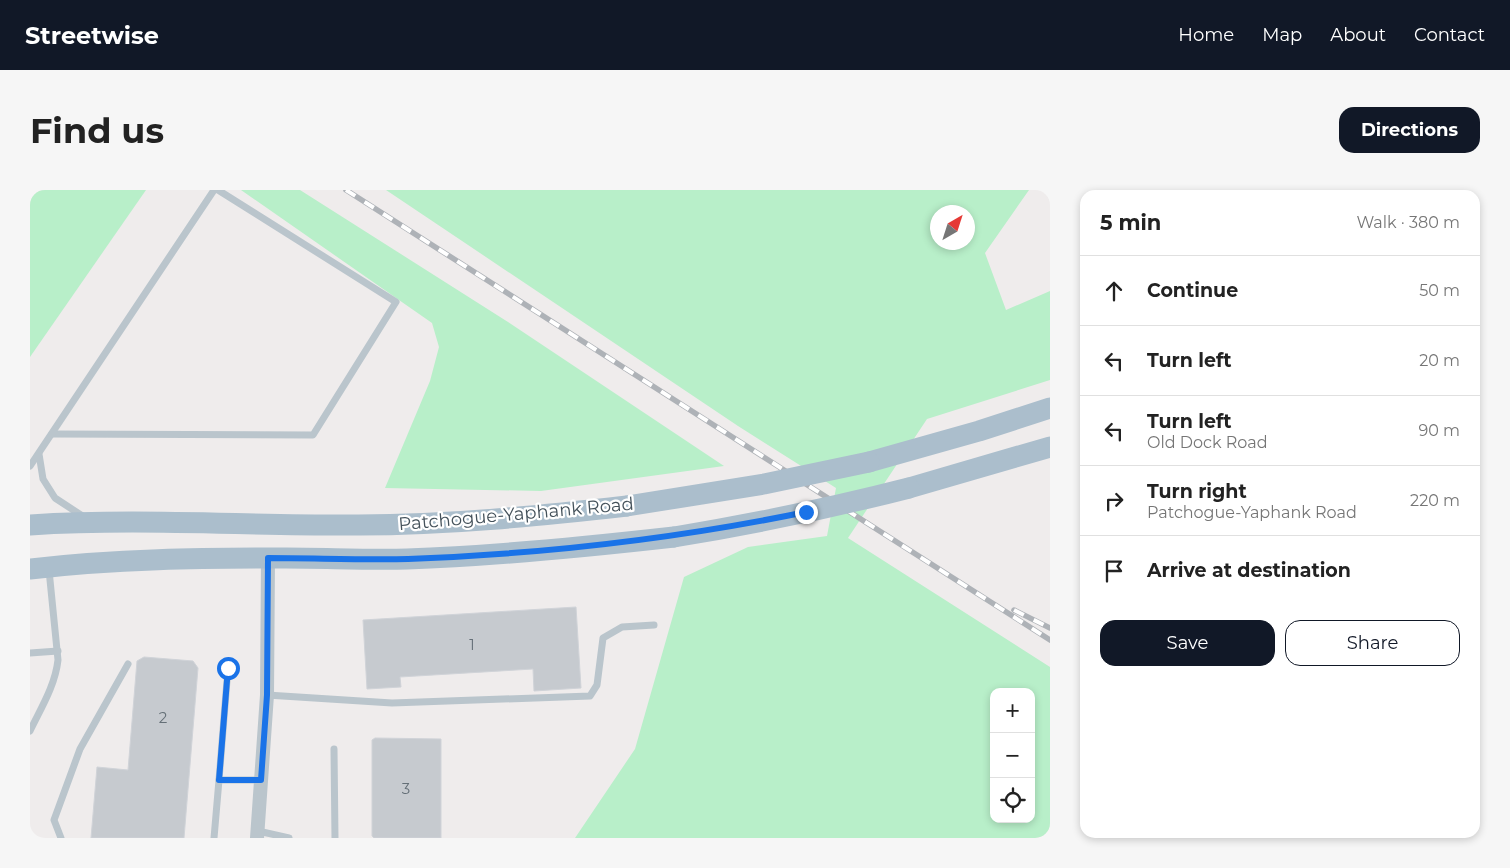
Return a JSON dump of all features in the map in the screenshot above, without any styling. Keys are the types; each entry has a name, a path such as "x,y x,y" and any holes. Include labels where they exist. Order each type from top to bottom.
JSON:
{"main road":[{"name":"Patchogue-Yaphank Road","path":"30,525 153,522 369,525 540,516 627,506 764,484 869,462 1050,408"},
{"name":"Patchogue-Yaphank Road","path":"39,568 140,561 268,558 406,559 495,555 586,547 744,525 806,512 909,488 1050,447"}],"street":[{"path":"257,834 267,695 268,558"}],"lane":[{"path":"30,466 214,190"},
{"path":"52,434 313,435 396,302 218,190"},
{"path":"39,454 43,479 55,498 93,522"},
{"path":"30,731 49,694 58,660 58,651 39,568"},
{"path":"267,695 392,703 590,696 597,685 603,638 622,626 654,625"},
{"path":"30,653 58,651"},
{"path":"61,838 54,820 80,749 128,664"},
{"path":"214,838 228,668"},
{"path":"334,749 335,838"},
{"path":"219,780 261,780"},
{"path":"257,834 289,838"}],"green space":[{"path":"30,190 146,190 30,357"},
{"path":"241,190 300,190 508,322 724,466 541,491 385,488 430,381 439,347 432,323"},
{"path":"386,190 1029,190 985,253 1006,310 1050,291 1050,380 927,419 848,538 1050,667 1050,838 575,838 635,749 684,577 748,547 827,536 836,488 738,426"}],"building":[{"path":"576,607 581,688 534,691 533,669 400,677 401,687 367,689 363,620"},
{"path":"144,657 193,661 198,668 184,838 91,838 97,767 128,770 137,661"},
{"path":"375,738 441,739 441,838 374,838 372,836 372,740"}],"railway":[{"path":"346,190 1050,640"},
{"path":"1014,610 1050,628"}],"route":[{"path":"228,668 219,780 261,780 267,695 268,558 406,559 495,555 586,547 674,536 744,525 806,512"}]}
